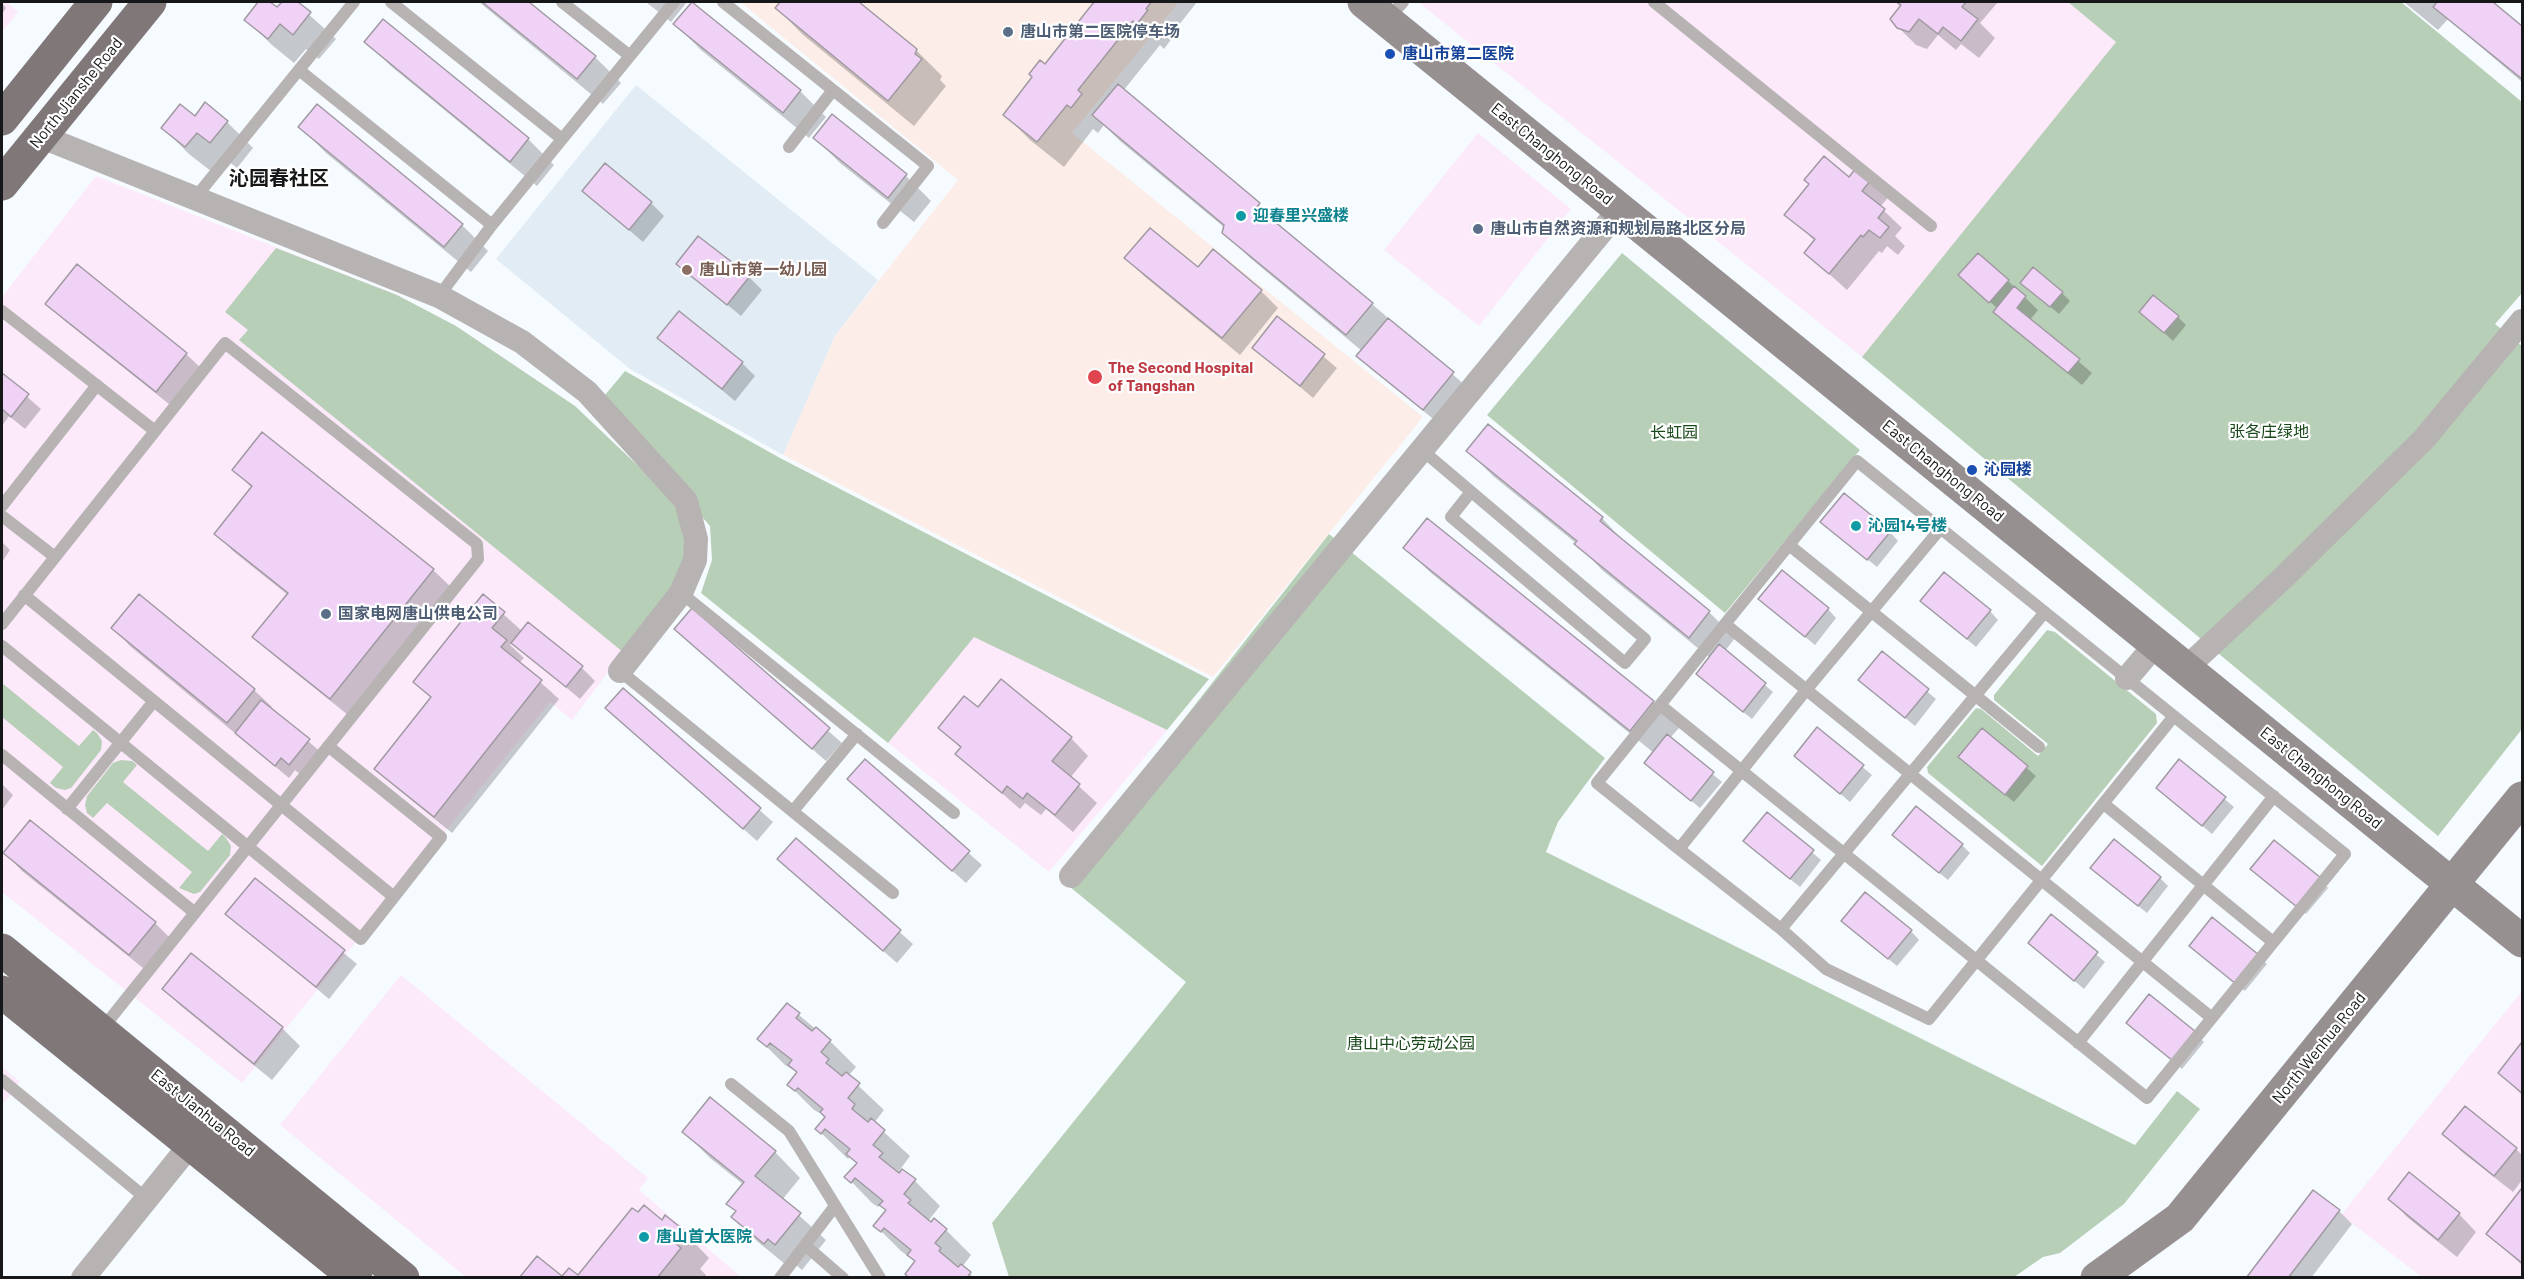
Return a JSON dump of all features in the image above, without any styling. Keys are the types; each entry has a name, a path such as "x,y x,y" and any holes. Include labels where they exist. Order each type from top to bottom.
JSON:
{"main road":[{"path":"2,119 96,2"},
{"name":"North Jianshe Road","path":"2,184 150,2"},
{"name":"East Jianhua Road","path":"2,950 403,1278"},
{"name":"East Jianhua Road","path":"2,992 356,1278"}],"street":[{"name":"East Changhong Road","path":"1385,8 1620,209 2523,941"},
{"path":"40,136 439,296 522,342 587,392 686,501 696,539 695,560 681,593 620,671"},
{"path":"1071,876 1620,209"},
{"path":"2186,668 2284,577 2424,439 2523,321"},
{"path":"2127,678 2156,644"},
{"name":"North Wenhua Road","path":"2097,1278 2180,1218 2523,798"},
{"path":"83,1278 190,1145"}],"lane":[{"path":"195,198 354,2"},
{"path":"391,2 562,139"},
{"path":"562,2 630,56"},
{"path":"439,296 492,225 674,2"},
{"path":"723,2 928,166 883,223"},
{"path":"1654,2 1931,226"},
{"path":"299,70 492,225"},
{"path":"789,147 833,90"},
{"path":"2,311 155,431"},
{"path":"2,624 225,343 477,544 478,559 101,1030"},
{"path":"2,506 97,385"},
{"path":"1422,450 1645,639 1625,663 1451,517 1470,493"},
{"path":"1660,705 1743,771 1977,960 2147,1098 2345,854 2175,716 1857,461 1597,783 1781,929 1826,969 1929,1019 1977,960 2042,880 2104,804 2175,716"},
{"path":"2,516 55,557"},
{"path":"1680,849 1807,689 1941,528"},
{"path":"1789,545 2039,747"},
{"path":"681,593 954,813"},
{"path":"24,595 394,897"},
{"path":"1781,929 2045,612"},
{"path":"1725,624 2212,1018"},
{"path":"2,646 361,939 441,837 328,746"},
{"path":"620,671 893,893"},
{"path":"67,809 154,701"},
{"path":"793,812 857,734"},
{"path":"2,755 195,913"},
{"path":"2078,1042 2274,796"},
{"path":"2104,804 2273,942"},
{"path":"2,1080 147,1199"},
{"path":"731,1084 789,1131 880,1278"},
{"path":"780,1278 835,1206"},
{"path":"806,1246 843,1278"}],"shaded area":[{"path":"2,2 7,2 18,12 2,32"},
{"name":"The Second Hospital of Tangshan","path":"740,2 1179,2 1072,133 1423,417 1213,677 783,455 835,336 958,180"},
{"path":"1418,2 2068,2 2117,42 1862,357"},
{"name":"唐山市第一幼儿园","path":"636,85 878,280 835,336 783,455 630,369 496,259"},
{"name":"唐山市自然资源和规划局路北区分局","path":"1478,133 1571,209 1479,326 1384,250"},
{"name":"国家电网唐山供电公司","path":"96,176 397,295 456,326 575,406 623,652 572,720 550,702 242,1083 2,892 2,297"},
{"path":"974,636 1167,730 1049,872 888,743"},
{"path":"401,975 648,1178 639,1190 741,1277 466,1277 280,1125"},
{"path":"2522,991 2522,1277 2422,1277 2341,1215"},
{"path":"2,1067 20,1082 2,1105"}],"green space":[{"name":"张各庄绿地","path":"2068,2 2401,2 2522,102 2522,293 2495,324 2522,346 2522,729 2438,836 1862,357 2116,42"},
{"path":"276,248 397,295 456,326 575,406 675,501 691,536 679,576 623,652 239,340 248,330 225,312"},
{"name":"长虹园","path":"1622,253 1860,450 1725,613 1487,415"},
{"path":"625,371 780,458 1209,679 1167,730 974,637 888,743 701,593 712,560 710,526 600,401"},
{"name":"唐山中心劳动公园","path":"1329,534 1605,758 1558,822 1546,852 2135,1145 2177,1091 2200,1109 2124,1204 2060,1253 2043,1257 2014,1277 1009,1277 992,1223 1186,982 1059,878"},
{"path":"2047,630 2055,632 2156,714 2157,723 2042,866 1928,773 1927,767 1976,708 1981,709 2038,756 2048,744 1994,700 1994,695"},
{"path":"2,683 79,746 93,730 97,733 102,741 101,750 71,788 65,790 56,788 50,783 63,767 2,717"},
{"path":"121,760 132,761 137,765 123,782 208,851 222,834 231,846 230,855 200,892 194,894 179,888 192,872 107,803 93,818 87,813 85,805 87,796 113,763"}],"building":[{"path":"258,2 270,2 277,7 282,2 298,2 311,12 293,35 280,24 268,39 244,20"},
{"path":"482,2 529,2 596,56 577,79"},
{"path":"692,2 801,90 783,113 673,24"},
{"path":"780,2 859,2 917,49 915,54 922,59 888,101 775,8"},
{"path":"1094,2 1151,2 1137,24 1133,21 1078,90 1082,94 1071,108 1067,105 1037,142 1003,115 1032,77 1029,74 1040,60 1045,64"},
{"path":"1897,2 1966,2 1962,7 1978,19 1961,41 1943,27 1938,34 1919,19 1909,32 1897,28 1890,19 1901,5"},
{"path":"2437,2 2493,2 2522,26 2522,79 2433,7"},
{"path":"383,19 529,138 510,162 364,42"},
{"name":"迎春里兴盛楼","path":"1118,84 1260,203 1257,207 1373,303 1346,335 1222,233 1224,225 1092,115"},
{"path":"205,102 228,121 210,143 197,133 185,147 161,128 180,104 195,116"},
{"path":"317,104 463,224 444,247 298,127"},
{"path":"832,114 907,174 888,198 813,138"},
{"path":"1824,156 1849,177 1860,163 1875,175 1862,191 1885,209 1878,218 1889,227 1880,238 1869,230 1863,237 1861,235 1829,274 1804,253 1815,239 1784,215 1809,184 1804,180"},
{"path":"605,163 652,202 629,230 582,191"},
{"path":"1150,228 1198,267 1213,249 1262,290 1222,338 1124,258"},
{"path":"698,236 750,276 727,305 676,264"},
{"path":"1978,253 2009,280 1989,303 1958,275"},
{"path":"77,264 187,353 156,392 45,304"},
{"path":"2033,267 2063,292 2050,307 2020,283"},
{"path":"2014,286 2026,296 2017,308 2080,359 2068,373 1993,312"},
{"path":"2153,295 2179,316 2164,333 2139,312"},
{"path":"679,311 743,362 722,389 657,338"},
{"path":"1277,316 1325,354 1300,386 1252,348"},
{"path":"1388,318 1454,372 1423,410 1356,356"},
{"path":"2,373 29,394 11,417 2,409"},
{"path":"1488,424 1603,517 1600,521 1710,611 1689,638 1574,544 1577,541 1466,451"},
{"path":"262,432 434,569 330,699 252,637 288,593 214,534 252,486 232,470"},
{"name":"沁园14号楼","path":"1844,493 1891,531 1867,560 1820,522"},
{"path":"1427,518 1654,701 1630,731 1403,548"},
{"path":"1782,570 1829,608 1805,637 1758,599"},
{"path":"1944,572 1991,610 1967,639 1920,601"},
{"path":"139,594 255,689 227,723 111,628"},
{"path":"483,594 505,612 492,628 507,640 501,647 542,680 434,817 374,769 431,697 413,682"},
{"path":"692,608 830,728 812,749 674,629"},
{"path":"528,622 583,666 566,687 511,643"},
{"path":"1719,644 1766,683 1743,712 1696,674"},
{"path":"1882,651 1929,689 1905,718 1858,680"},
{"path":"1001,679 1072,737 1052,761 1080,784 1055,815 1027,793 1023,799 1007,786 1002,793 955,754 961,747 938,728 964,696 978,707"},
{"path":"623,688 761,808 743,829 605,708"},
{"path":"261,700 310,739 289,765 281,758 275,766 235,733"},
{"path":"1817,727 1864,765 1840,794 1794,756"},
{"path":"1982,728 2028,766 2005,795 1958,757"},
{"path":"1667,734 1714,772 1691,801 1644,763"},
{"path":"865,759 970,851 952,871 847,779"},
{"path":"2179,759 2226,797 2202,826 2156,788"},
{"path":"1916,806 1963,844 1939,873 1892,835"},
{"path":"1767,812 1814,850 1790,879 1743,841"},
{"path":"30,820 156,922 129,955 3,853"},
{"path":"796,838 901,930 883,951 777,859"},
{"path":"2114,839 2161,877 2138,906 2090,868"},
{"path":"2274,840 2321,878 2297,907 2250,869"},
{"path":"255,878 345,950 316,987 225,914"},
{"path":"1865,892 1912,930 1888,959 1841,921"},
{"path":"2051,914 2098,952 2074,981 2028,943"},
{"path":"2212,917 2259,955 2236,984 2189,946"},
{"path":"191,953 283,1027 254,1064 162,989"},
{"path":"2149,994 2196,1032 2173,1061 2126,1023"},
{"path":"787,1003 800,1013 796,1018 812,1031 816,1027 831,1040 821,1052 829,1059 826,1063 842,1076 846,1072 860,1083 848,1098 855,1104 852,1109 868,1122 871,1118 885,1130 873,1145 883,1153 879,1157 899,1173 902,1169 916,1179 904,1194 911,1200 908,1203 931,1222 934,1218 947,1229 935,1243 941,1248 939,1251 958,1267 961,1264 971,1272 967,1278 909,1278 905,1274 915,1261 907,1255 911,1250 884,1228 881,1232 873,1226 886,1210 879,1205 883,1201 855,1178 851,1183 844,1177 857,1163 846,1154 850,1149 825,1129 821,1134 815,1129 825,1117 820,1112 823,1109 798,1088 795,1091 787,1085 797,1072 788,1065 792,1060 770,1043 767,1047 757,1039"},
{"path":"2522,1042 2522,1093 2498,1073"},
{"path":"710,1097 776,1151 755,1176 801,1213 775,1245 768,1239 764,1244 731,1217 736,1211 726,1204 744,1182 682,1132"},
{"path":"2465,1106 2517,1148 2494,1176 2442,1134"},
{"path":"2409,1172 2460,1213 2438,1240 2388,1199"},
{"path":"2522,1188 2522,1263 2486,1234"},
{"path":"2313,1190 2340,1210 2288,1278 2246,1278"},
{"name":"唐山首大医院","path":"644,1205 662,1220 665,1215 685,1231 675,1243 681,1248 657,1278 519,1278 537,1256 562,1276 569,1268 578,1275 632,1208 638,1212"}],"place":[{"name":"唐山市第二医院停车场","path":"1008,32"},
{"name":"唐山市第二医院","path":"1390,54"},
{"name":"迎春里兴盛楼","path":"1241,216"},
{"name":"唐山市自然资源和规划局路北区分局","path":"1478,229"},
{"name":"唐山市第一幼儿园","path":"687,270"},
{"name":"The Second Hospital of Tangshan","path":"1095,377"},
{"name":"沁园楼","path":"1972,470"},
{"name":"沁园14号楼","path":"1856,526"},
{"name":"国家电网唐山供电公司","path":"326,614"},
{"name":"唐山首大医院","path":"644,1237"}],"district":[{"name":"沁园春社区","path":"279,178"}]}
